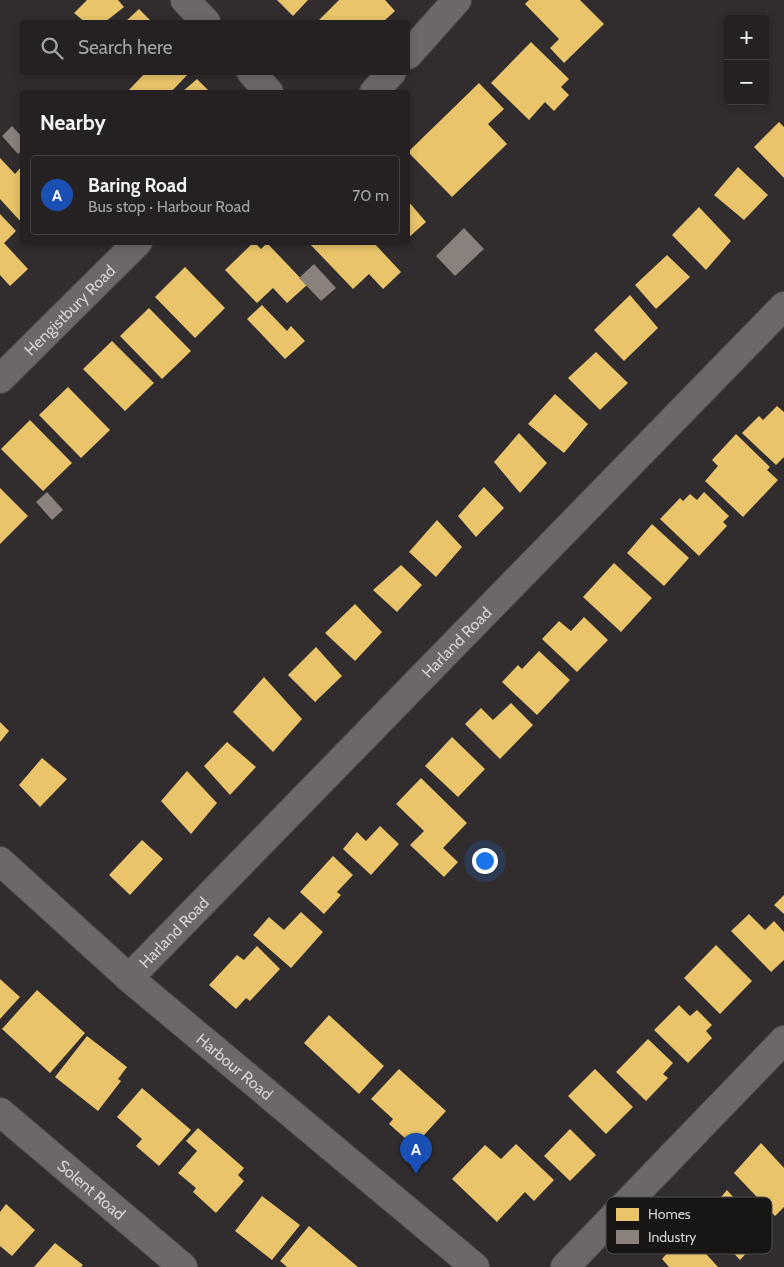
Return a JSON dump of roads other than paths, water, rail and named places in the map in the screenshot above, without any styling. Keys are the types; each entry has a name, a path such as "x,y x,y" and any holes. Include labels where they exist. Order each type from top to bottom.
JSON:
{"street":[{"path":"185,0 204,20"},
{"path":"410,53 457,0"},
{"path":"254,75 267,90"},
{"path":"376,90 389,75"},
{"name":"Hengistbury Road","path":"0,379 135,245"},
{"name":"Harland Road","path":"129,978 784,306"},
{"name":"Harbour Road","path":"0,861 129,978 476,1267"},
{"path":"633,1197 784,1040"},
{"name":"Solent Road","path":"0,1112 183,1267"},
{"path":"565,1267 606,1225"}],"place":[{"name":"Baring Road","path":"416,1174"}]}
